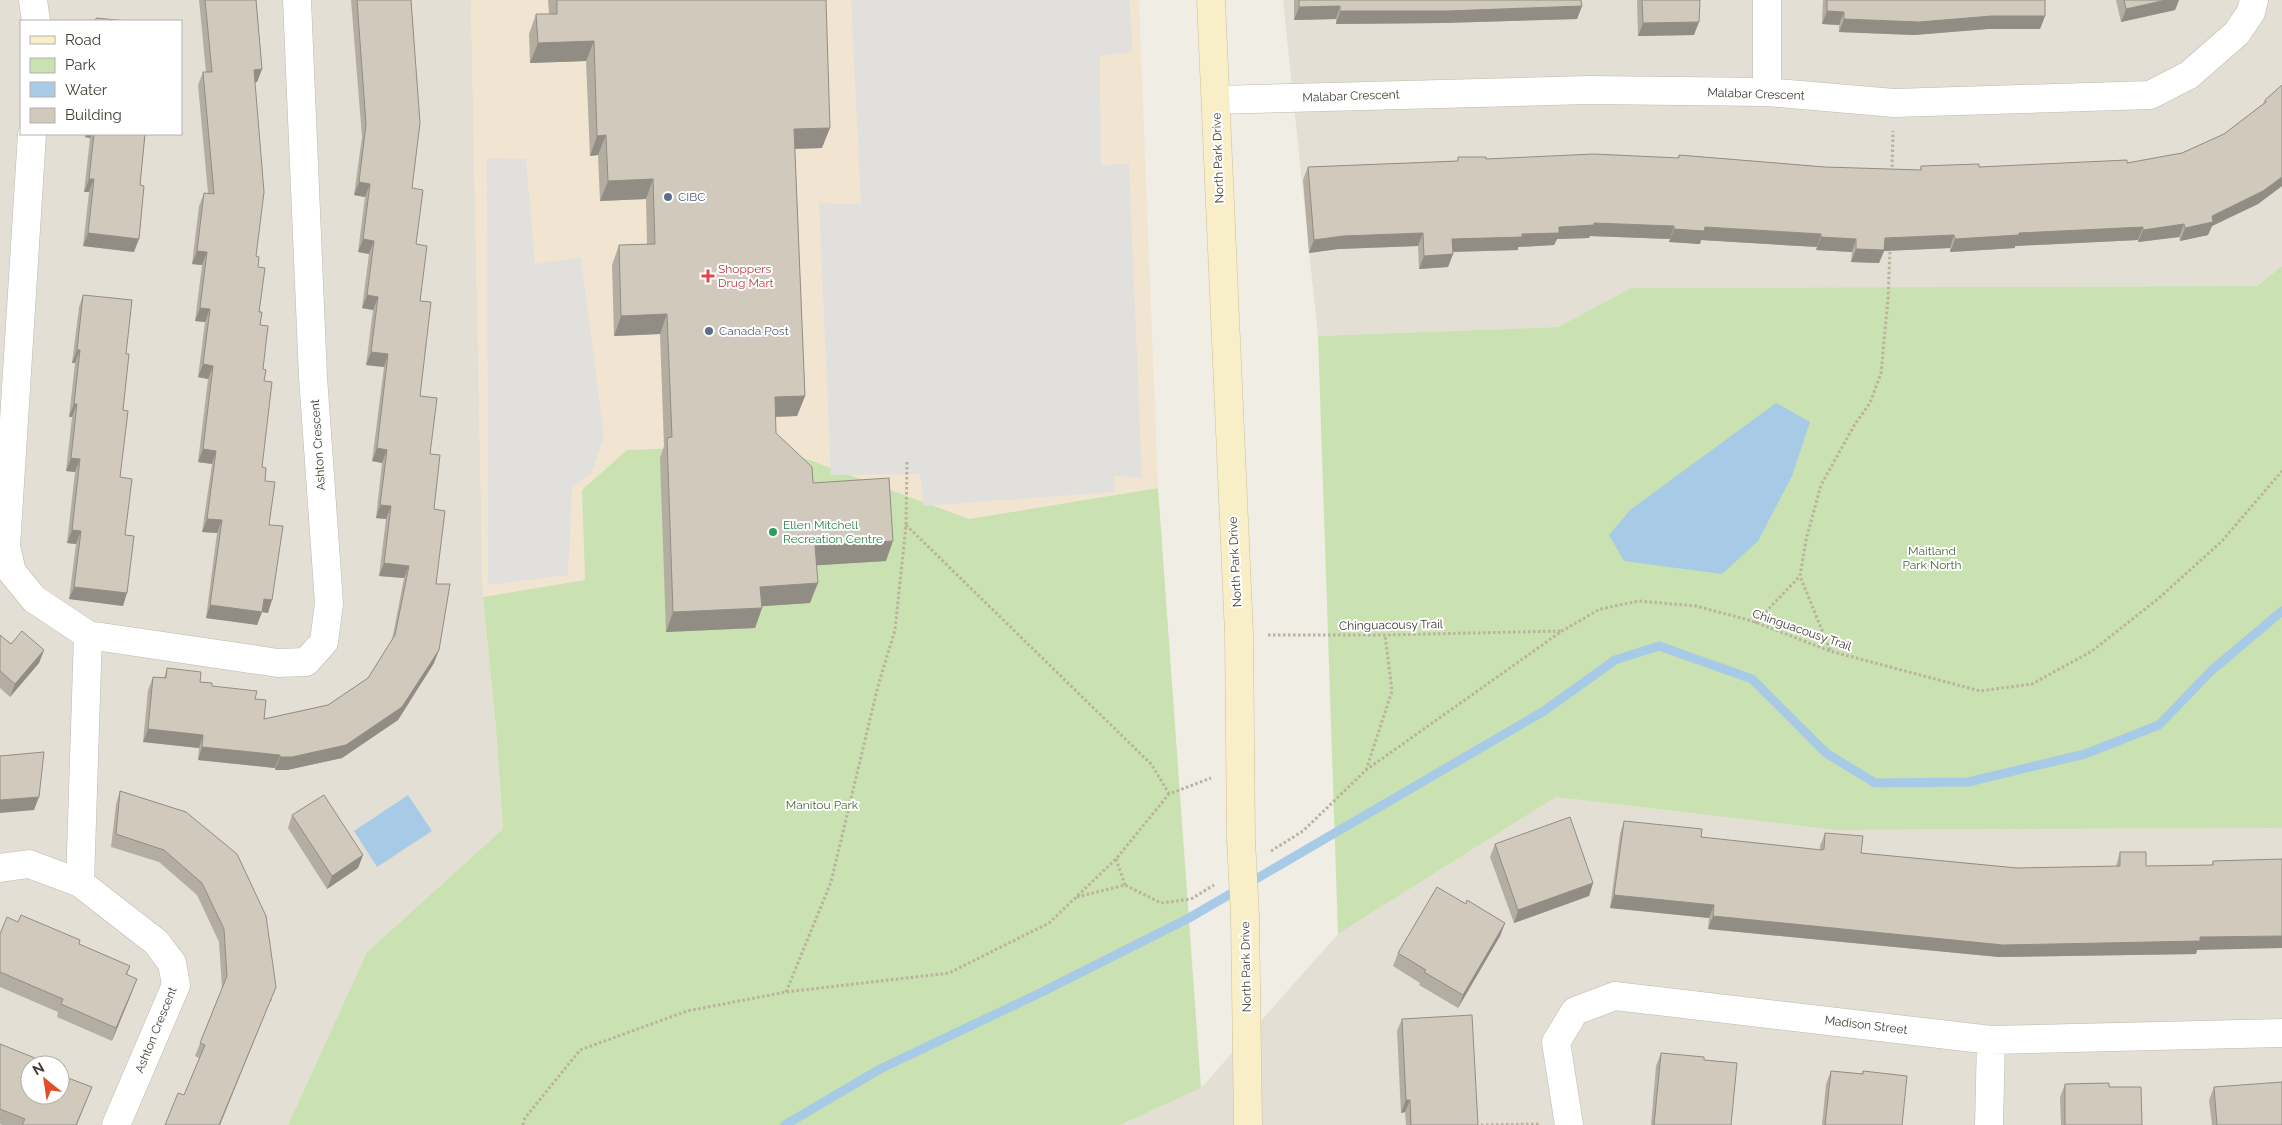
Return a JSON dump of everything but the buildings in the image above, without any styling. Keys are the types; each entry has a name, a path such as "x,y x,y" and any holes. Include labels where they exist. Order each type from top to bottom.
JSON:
{"main road":[{"name":"North Park Drive","path":"1210,0 1239,634 1241,840 1245,916 1248,1125"}],"street":[{"path":"33,0 36,20"},
{"name":"Ashton Crescent","path":"32,135 6,548 12,572 34,599 88,635 278,663 306,662 324,642 329,603 313,377 297,0"},
{"path":"1767,0 1767,92"},
{"name":"Malabar Crescent","path":"1216,100 1590,90 1767,92 1894,103 2150,96 2189,75 2237,34 2251,12 2254,0"},
{"path":"80,883 88,635"},
{"name":"Ashton Crescent","path":"0,868 29,864 80,883 156,942 172,963 176,985 116,1125"},
{"name":"Madison Street","path":"1570,1124 1556,1042 1575,1011 1615,996 1991,1040 2282,1033"},
{"path":"1989,1125 1991,1040"}],"path":[{"path":"1892,182 1894,103"},
{"path":"1830,651 1800,576 1806,540 1821,485 1855,424 1870,403 1881,372 1888,299 1890,240"},
{"path":"786,992 831,882 878,686 895,630 906,524 907,460"},
{"name":"Chinguacousy Trail","path":"1239,634 1385,635 1562,630 1600,609 1639,602 1696,606 1755,623 1830,651 1980,691 2032,684 2092,651 2159,598 2222,541 2282,471"},
{"path":"906,524 1152,765 1169,794"},
{"path":"1755,623 1800,576"},
{"path":"1385,635 1392,691 1366,770 1562,630"},
{"path":"523,1125 526,1118 580,1050 687,1010 786,992 949,973 1049,923 1116,859 1169,794 1240,768"},
{"path":"1077,897 1125,885 1116,859"},
{"path":"1481,1125 1570,1124"}],"shaded area":[{"path":"0,0 471,0 483,597 496,728 503,829 367,952 288,1125 0,1125"},
{"path":"471,0 1139,0 1158,488 969,519 769,445 582,490 585,580 483,597"},
{"path":"851,0 1129,0 1133,52 1100,56 1101,166 1129,163 1142,478 1114,476 1115,492 924,506 920,474 831,475 819,203 861,204"},
{"path":"1283,0 2282,0 2282,266 2257,286 1631,288 1558,327 1318,336"},
{"path":"487,158 526,159 535,264 581,257 604,436 592,472 572,488 568,575 488,585"},
{"path":"1556,797 1834,830 2282,828 2282,1125 1120,1125 1201,1088 1338,934"}],"green space":[{"name":"Maitland Park North","path":"2282,266 2282,828 1834,830 1556,797 1338,934 1318,336 1558,327 1631,288 2257,286"},
{"name":"Manitou Park","path":"769,445 969,519 1158,488 1201,1088 1120,1125 288,1125 367,952 503,829 496,728 483,597 585,580 582,490 627,450"}],"water":[{"path":"1776,403 1810,422 1792,476 1758,541 1722,574 1624,561 1609,535 1630,510"},
{"path":"408,795 432,831 377,867 354,831"}],"waterway":[{"path":"785,1125 880,1069 1042,992 1189,918 1544,711 1615,660 1659,646 1752,679 1826,753 1875,783 1968,782 2085,754 2159,725 2211,671 2282,611"}],"place":[{"name":"CIBC","path":"668,197"},
{"name":"Shoppers Drug Mart","path":"708,276"},
{"name":"Canada Post","path":"709,331"},
{"name":"Ellen Mitchell Recreation Centre","path":"773,532"}]}
